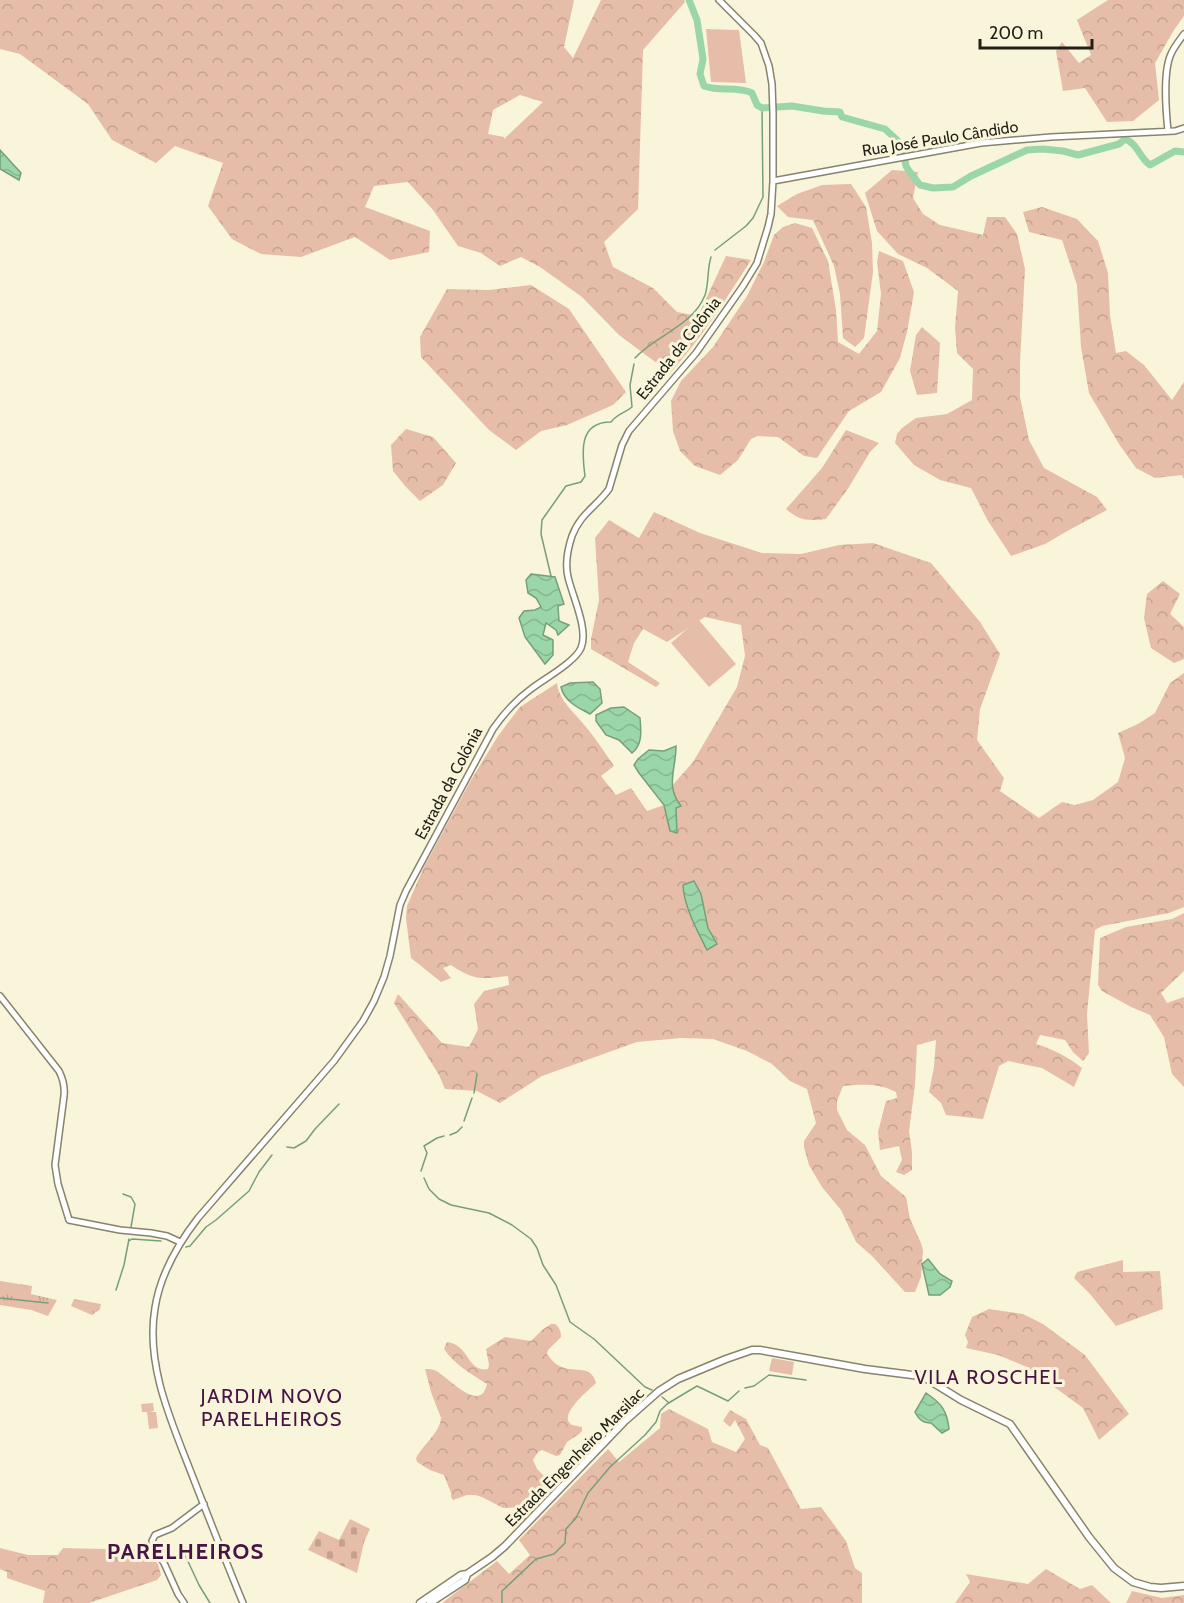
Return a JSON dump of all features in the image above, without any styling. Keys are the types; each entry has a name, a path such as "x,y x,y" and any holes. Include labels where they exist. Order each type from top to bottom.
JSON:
{"main road":[{"name":"Estrada da Colônia","path":"243,1603 163,1394 154,1358 154,1309 164,1276 180,1242 198,1218 334,1061 363,1021 384,976 400,905 406,891 493,729 514,703 571,660 581,647 583,639 581,623 567,575 568,556 573,535 581,518 609,489 628,431 696,353 753,273 761,254 771,214 773,106 769,66 761,43 719,0"},
{"path":"1168,131 1166,92 1168,65 1170,55 1184,34"},
{"name":"Rua José Paulo Cândido","path":"773,181 981,143 1175,131 1184,128"},
{"path":"0,996 63,1078 65,1089 55,1165 69,1220 120,1230 160,1234 180,1242"},
{"name":"Estrada Engenheiro Marsilac","path":"420,1603 461,1575 467,1574 505,1546 625,1421 659,1391 678,1379 752,1350 927,1378 961,1400 1010,1424 1089,1537 1114,1568 1133,1582 1150,1587 1184,1586"},
{"path":"184,1603 166,1567 153,1548 153,1538 172,1528 204,1504"},
{"name":"Estrada Engenheiro Marsilac","path":"430,1603 465,1580 467,1574"}],"green space":[{"path":"0,0 574,0 564,47 573,58 601,0 684,0 685,2 643,50 638,209 604,242 613,267 653,288 677,312 698,316 726,256 751,260 703,333 670,373 619,335 582,297 540,267 521,257 500,266 481,253 458,246 433,210 408,182 374,186 365,207 430,231 429,252 390,260 355,237 301,257 261,254 232,239 208,206 223,163 175,146 156,163 112,140 88,104 20,54 0,49","holes":["520,95 543,102 504,139 504,137 488,134 493,110"]},
{"path":"1108,0 1184,0 1184,16 1155,63 1159,100 1133,121 1107,122 1085,88 1063,91 1056,51 1062,42 1079,63 1091,55 1077,20"},
{"path":"706,29 739,30 746,83 711,82"},
{"path":"892,170 918,172 913,198 923,214 940,225 983,235 987,217 1005,217 1017,234 1025,269 1020,397 1029,440 1044,468 1097,497 1107,510 1045,544 1011,556 988,521 971,488 940,480 914,465 895,443 897,434 902,428 916,418 947,414 972,400 973,369 957,353 955,328 958,291 927,268 898,254 877,231 865,193"},
{"path":"851,184 866,207 872,243 873,272 864,338 855,347 843,338 840,294 834,266 813,220 788,217 777,206 797,194 822,185"},
{"path":"1042,207 1077,219 1098,241 1108,273 1110,315 1116,353 1126,351 1144,365 1172,400 1184,382 1184,479 1182,475 1155,478 1136,468 1089,393 1081,347 1077,285 1062,240 1029,232 1023,212"},
{"path":"795,223 812,228 828,261 836,310 838,342 859,354 877,331 881,294 877,262 879,251 903,261 914,292 900,358 881,392 849,411 817,458 804,456 778,437 757,436 751,439 738,460 720,475 695,466 680,451 673,431 671,401 681,381 713,347 747,296 774,235 783,227"},
{"path":"531,285 569,309 626,392 613,405 567,425 541,431 516,450 489,430 421,357 420,337 447,289 489,290"},
{"path":"922,327 940,343 937,393 917,395 910,371 916,335"},
{"path":"406,429 433,437 456,463 443,485 420,501 393,471 391,445"},
{"path":"846,430 879,443 870,452 826,519 809,520 795,516 786,509 822,468"},
{"path":"654,512 700,533 762,553 801,554 839,545 873,543 931,563 980,622 1000,654 980,709 977,740 1004,778 1000,791 1039,818 1062,802 1075,805 1093,800 1118,782 1125,758 1118,733 1155,713 1170,683 1184,673 1184,907 1169,913 1102,926 1095,930 1087,1014 1089,1053 1083,1061 1065,1040 1040,1035 1036,1044 1060,1054 1082,1068 1074,1087 1042,1068 1008,1061 999,1066 983,1119 946,1115 941,1103 929,1092 936,1040 917,1045 909,1131 912,1170 904,1175 896,1172 902,1160 899,1146 880,1150 878,1132 886,1101 897,1098 896,1092 870,1085 843,1086 837,1101 837,1110 847,1130 865,1145 881,1176 906,1197 910,1219 923,1250 921,1277 915,1292 905,1292 856,1242 841,1210 822,1187 809,1165 804,1141 816,1123 807,1089 790,1081 772,1064 747,1051 713,1039 681,1038 637,1042 542,1076 500,1103 477,1091 445,1089 439,1075 394,1003 398,994 442,1043 469,1047 478,1029 474,1004 484,991 509,985 508,976 478,978 451,965 443,968 451,978 441,982 411,958 406,918 407,906 424,867 471,780 498,736 520,707 557,683 564,701 614,766 601,776 616,795 631,788 647,811 664,805 670,831 676,832 676,808 681,807 671,787 693,762 737,687 745,656 741,625 705,617 667,642 643,629 634,643 628,662 660,683 656,687 591,649 599,600 595,538 609,520 639,538","holes":["694,881 701,894 708,928 716,944 708,949 683,885"]},
{"path":"1163,581 1180,594 1170,614 1184,627 1184,659 1174,663 1151,648 1144,618 1147,594"},
{"path":"698,619 736,664 709,687 671,643"},
{"path":"1184,913 1184,971 1161,993 1167,1003 1184,997 1184,1087 1172,1074 1164,1037 1150,1015 1102,991 1098,985 1100,938 1126,927 1172,919"},
{"path":"1123,1260 1123,1272 1160,1271 1163,1309 1116,1326 1074,1278 1077,1272"},
{"path":"0,1281 32,1286 31,1294 57,1300 48,1316 31,1310 0,1305"},
{"path":"74,1299 101,1304 100,1309 92,1315 71,1306"},
{"path":"989,1309 1023,1314 1043,1324 1085,1355 1129,1414 1099,1440 1083,1408 1027,1367 998,1355 966,1348 968,1342 965,1335 972,1317"},
{"path":"551,1324 558,1326 561,1337 548,1350 547,1354 553,1362 567,1369 586,1371 594,1377 596,1383 576,1403 568,1415 568,1421 572,1425 582,1427 582,1431 567,1442 560,1455 556,1456 542,1450 533,1460 537,1469 545,1477 571,1462 577,1464 546,1496 546,1500 524,1524 520,1524 526,1514 525,1507 503,1508 475,1495 453,1500 444,1475 417,1462 416,1458 435,1433 441,1418 425,1369 434,1370 462,1391 477,1396 483,1393 487,1384 453,1360 444,1349 447,1342 460,1348 476,1367 488,1369 486,1349 505,1337 531,1341"},
{"path":"772,1358 794,1362 792,1375 769,1371"},
{"path":"153,1403 154,1411 149,1412 156,1412 158,1428 149,1429 147,1412 142,1412 141,1404"},
{"path":"669,1409 708,1429 712,1442 736,1452 745,1439 735,1420 730,1427 723,1421 730,1410 746,1419 760,1445 768,1448 801,1509 821,1507 846,1541 855,1568 862,1573 862,1603 442,1603 497,1561 509,1574 530,1555 519,1540 608,1449 619,1462 660,1428 661,1414"},
{"path":"350,1519 370,1529 364,1542 357,1573 308,1550 319,1531 339,1540"},
{"path":"0,1548 28,1555 58,1555 63,1548 145,1549 158,1564 161,1575 157,1580 89,1603 43,1603 45,1591 7,1578 7,1572 0,1569"},
{"path":"1046,1569 1080,1589 1092,1585 1111,1603 955,1603 970,1582 966,1574 1028,1584"},
{"path":"1132,1591 1162,1598 1184,1595 1184,1603 1126,1603"}],"water":[{"path":"0,150 21,173 19,180 0,169"},
{"path":"531,574 555,577 564,604 558,606 559,621 569,625 558,635 556,630 546,623 543,635 553,640 553,655 545,664 525,637 519,618 524,611 541,607 536,598 528,593 526,580"},
{"path":"593,682 600,689 602,703 590,714 568,700 561,687 570,683"},
{"path":"624,707 640,718 640,741 632,753 619,740 606,735 596,721 596,715 611,708"},
{"path":"676,746 672,785 676,799 681,806 676,808 677,833 670,831 664,805 634,765 649,750 664,751"},
{"path":"694,881 701,894 708,928 717,944 707,950 692,918 684,893 683,885"},
{"path":"928,1259 940,1274 952,1281 950,1287 940,1295 929,1295 922,1264"},
{"path":"926,1393 936,1400 947,1417 949,1429 942,1433 931,1423 921,1420 915,1412"}],"waterway":[{"path":"689,0 697,20 703,59 700,74 704,86 752,93 757,105 762,108 792,106 840,112 842,117 885,129 897,140 903,150 906,166 920,185 933,188 953,187 1027,150 1043,149 1078,155 1119,144 1125,139 1133,144 1150,165 1175,151 1184,152"},
{"path":"715,250 746,226 753,218 763,197 762,108"},
{"path":"635,358 692,315 699,306 706,291 711,257"},
{"path":"551,576 541,534 542,520 566,486 581,482 585,476 583,449 587,433 600,423 611,422 632,407 630,385 634,364"},
{"path":"474,1093 477,1074"},
{"path":"464,1121 472,1098"},
{"path":"287,1147 294,1148 306,1141 339,1104"},
{"path":"450,1135 462,1127"},
{"path":"421,1171 427,1153 424,1146 444,1136"},
{"path":"186,1247 190,1246 206,1227 249,1191 259,1172 272,1155"},
{"path":"424,1178 429,1189 439,1199 451,1205 489,1213 512,1225 531,1239 543,1265 556,1285 570,1322 594,1339 645,1387 652,1390"},
{"path":"123,1194 131,1197 135,1204 131,1227"},
{"path":"116,1290 129,1239"},
{"path":"129,1241 132,1239 161,1241"},
{"path":"0,1298 48,1303"},
{"path":"745,1388 754,1386 769,1375 806,1380"},
{"path":"502,1603 502,1591 536,1559 554,1554 565,1543 566,1529 576,1518 588,1493 610,1467 645,1435 667,1404 697,1386 728,1401 739,1391"},
{"path":"662,1397 668,1402"},
{"path":"179,1542 210,1603"}],"district":[{"name":"VILA ROSCHEL","path":"989,1377"},
{"name":"JARDIM NOVO PARELHEIROS","path":"272,1408"},
{"name":"PARELHEIROS","path":"186,1551"}]}
